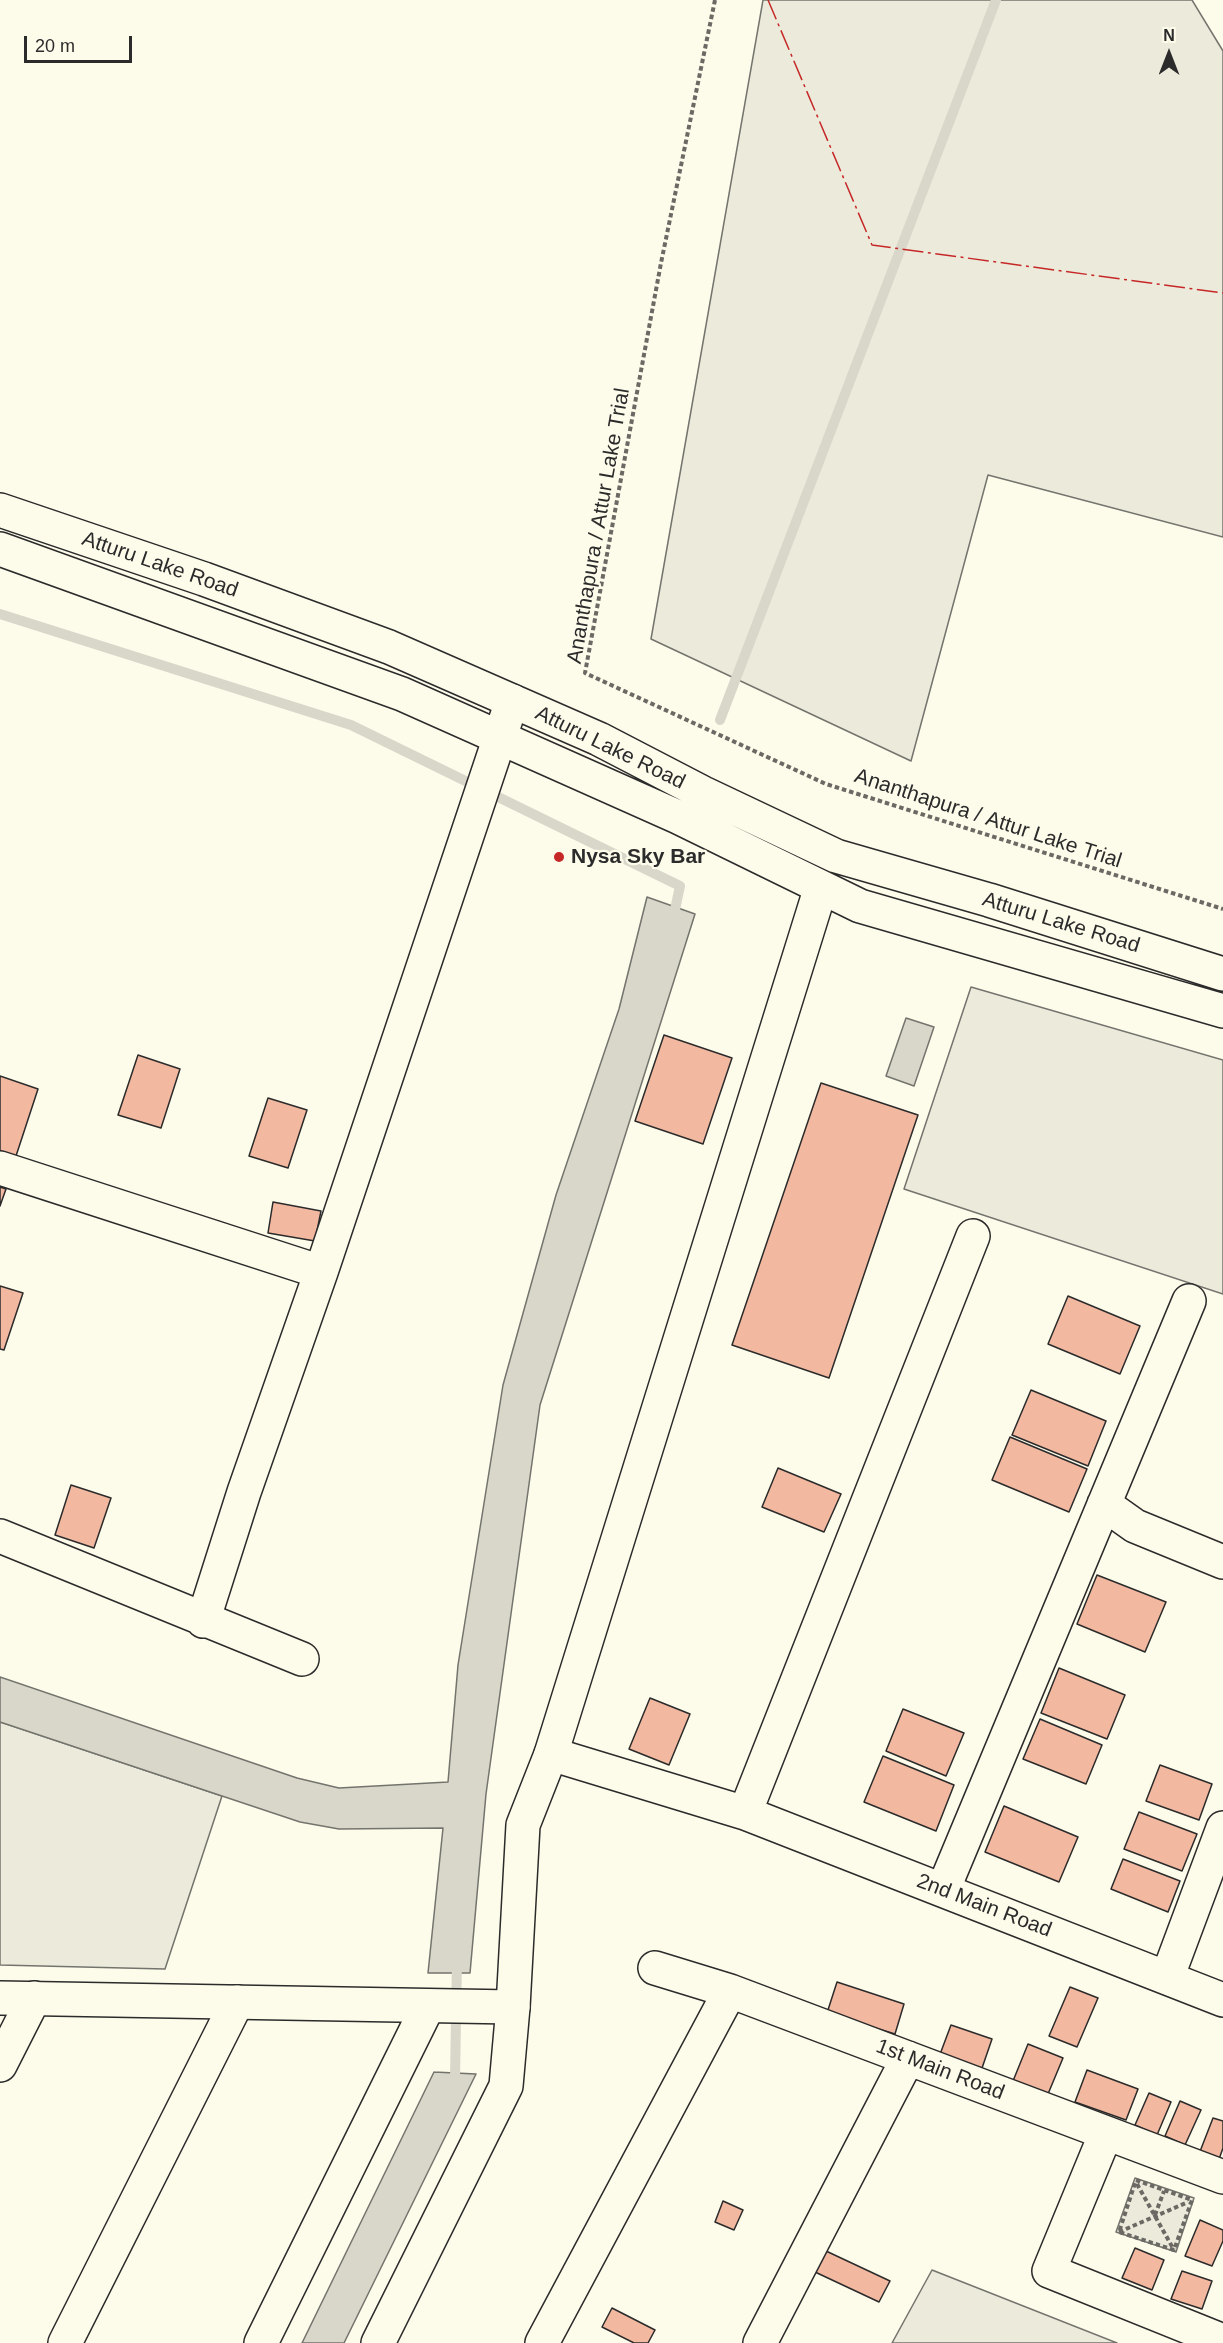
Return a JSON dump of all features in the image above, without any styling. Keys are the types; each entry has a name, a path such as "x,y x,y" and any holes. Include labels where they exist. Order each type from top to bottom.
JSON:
{"street":[{"name":"Atturu Lake Road","path":"0,510 204,579 378,643 599,739 703,794 836,856 989,900 1223,974"},
{"name":"Atturu Lake Road","path":"0,549 402,694 678,817 860,906 1223,1011"},
{"path":"203,1621 244,1492 321,1272 512,701"},
{"path":"378,2343 506,2086 513,2007 523,1825 551,1754 821,887"},
{"path":"0,1168 321,1272"},
{"path":"745,1813 973,1236"},
{"path":"943,1890 1189,1301"},
{"path":"1104,1504 1134,1526 1223,1562"},
{"path":"0,1536 203,1621 302,1659"},
{"name":"2nd Main Road","path":"551,1754 745,1813 1223,2000"},
{"path":"1167,1978 1223,1828"},
{"name":"1st Main Road","path":"655,1968 730,1991 1223,2177"},
{"path":"542,2343 730,1991"},
{"path":"0,1998 513,2007"},
{"path":"0,2065 34,1998"},
{"path":"65,2343 237,2002"},
{"path":"261,2343 428,2006"},
{"path":"760,2343 908,2058"},
{"path":"1106,2133 1048,2271 1223,2341"}],"path":[{"name":"Ananthapura / Attur Lake Trial","path":"715,0 661,264 585,673 826,784 1223,909"},
{"path":"1136,2180 1192,2200"},
{"path":"1136,2180 1174,2250"},
{"path":"1119,2232 1136,2180"},
{"path":"1155,2216 1164,2191"},
{"path":"1119,2232 1192,2200"},
{"path":"1174,2250 1192,2200"},
{"path":"1119,2232 1174,2250"}],"shaded area":[{"path":"763,0 1192,0 1223,51 1223,537 988,475 911,761 651,639"},
{"path":"647,897 695,914 540,1405 486,1794 470,1973 428,1973 443,1828 339,1829 300,1822 0,1722 0,1677 297,1778 339,1788 448,1782 458,1665 503,1385 556,1195 619,1009"},
{"path":"971,987 1223,1060 1223,1294 904,1189"},
{"path":"906,1018 934,1027 914,1086 886,1076"},
{"path":"0,1722 222,1796 165,1969 0,1965"},
{"path":"434,2072 476,2074 344,2343 302,2343"},
{"path":"1135,2178 1194,2198 1176,2252 1116,2232"},
{"path":"932,2270 1117,2343 892,2343"}],"building":[{"path":"664,1035 732,1058 703,1144 635,1121"},
{"path":"138,1055 180,1069 161,1128 118,1115"},
{"path":"0,1076 38,1089 16,1156 0,1151"},
{"path":"821,1083 918,1115 829,1378 732,1345"},
{"path":"268,1098 307,1110 288,1168 249,1156"},
{"path":"0,1187 6,1189 0,1206"},
{"path":"273,1202 321,1211 315,1241 268,1233"},
{"path":"0,1286 23,1293 4,1350 0,1349"},
{"path":"1068,1296 1140,1326 1120,1374 1048,1344"},
{"path":"1031,1390 1106,1421 1088,1466 1012,1435"},
{"path":"1010,1437 1087,1469 1069,1512 992,1480"},
{"path":"778,1468 841,1494 824,1532 762,1507"},
{"path":"71,1485 111,1498 94,1548 55,1535"},
{"path":"1097,1575 1166,1602 1145,1652 1077,1624"},
{"path":"1059,1668 1125,1695 1107,1739 1041,1713"},
{"path":"650,1698 690,1714 669,1765 629,1749"},
{"path":"903,1709 964,1733 946,1776 886,1751"},
{"path":"1040,1719 1102,1745 1086,1784 1023,1759"},
{"path":"883,1756 954,1785 936,1831 864,1802"},
{"path":"1160,1765 1212,1784 1199,1820 1146,1801"},
{"path":"1004,1806 1078,1837 1059,1882 985,1852"},
{"path":"1139,1812 1197,1834 1182,1871 1124,1849"},
{"path":"1123,1859 1180,1881 1168,1912 1111,1889"},
{"path":"837,1982 904,2004 895,2034 827,2013"},
{"path":"1070,1987 1098,1998 1077,2047 1049,2036"},
{"path":"951,2025 992,2039 981,2071 939,2057"},
{"path":"1028,2044 1063,2058 1048,2094 1013,2081"},
{"path":"1087,2070 1138,2089 1126,2120 1075,2102"},
{"path":"1149,2093 1171,2102 1157,2135 1135,2125"},
{"path":"1180,2101 1201,2110 1185,2145 1165,2136"},
{"path":"1213,2118 1223,2121 1223,2148 1218,2162 1199,2154"},
{"path":"723,2201 743,2210 734,2230 715,2222"},
{"path":"1200,2220 1223,2230 1223,2241 1212,2266 1185,2256"},
{"path":"1135,2248 1164,2260 1152,2290 1122,2278"},
{"path":"826,2251 890,2281 879,2302 815,2272"},
{"path":"1182,2271 1212,2281 1202,2309 1171,2299"},
{"path":"612,2308 655,2330 648,2343 634,2343 602,2327"}],"waterway":[{"path":"720,720 996,0"},
{"path":"0,614 351,725 680,886 673,919"},
{"path":"451,2086 455,2079 457,1959"}],"power":[{"path":"768,0 872,245 1223,293"}],"place":[{"name":"Nysa Sky Bar","path":"559,857"}]}
